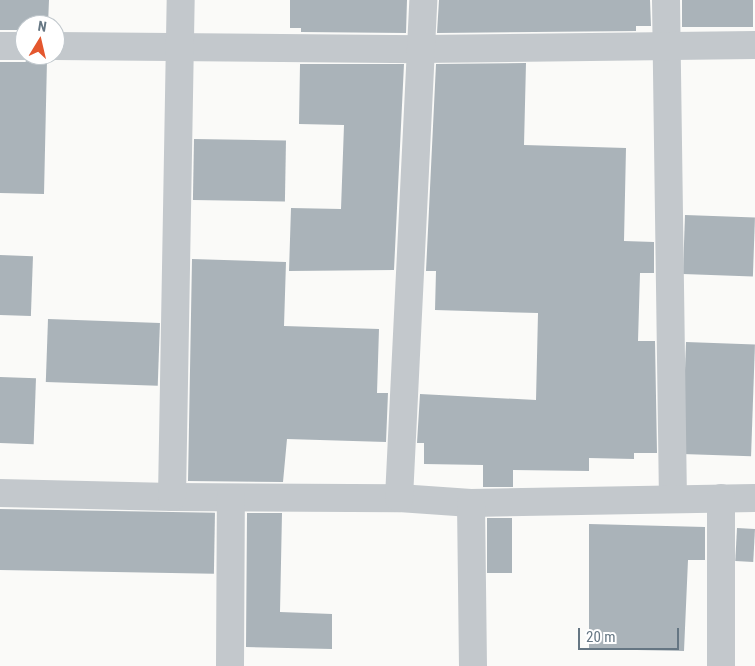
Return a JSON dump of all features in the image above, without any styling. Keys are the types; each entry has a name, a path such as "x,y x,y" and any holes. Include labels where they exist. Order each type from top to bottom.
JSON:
{"street":[{"path":"172,498 181,0"},
{"path":"399,498 423,0"},
{"path":"666,0 665,47 673,498"},
{"path":"65,46 421,49 755,45"},
{"path":"0,46 15,46"},
{"path":"0,493 172,498 399,498 471,503 755,498"},
{"path":"230,666 231,498"},
{"path":"721,498 721,666"},
{"path":"471,503 473,666"}],"building":[{"path":"0,0 49,0 48,15 15,15 15,30 0,30"},
{"path":"290,0 407,0 406,33 301,32 301,28 290,28"},
{"path":"439,0 650,0 651,26 636,26 636,31 437,33"},
{"path":"682,0 753,0 753,27 682,27"},
{"path":"0,62 15,62 15,65 47,65 44,194 0,193"},
{"path":"526,63 524,145 626,148 624,241 654,242 654,273 640,273 638,341 655,341 657,453 634,453 634,459 589,458 589,471 513,470 513,487 483,487 483,465 424,464 424,443 417,443 420,394 536,400 538,313 435,310 436,271 426,271 436,64"},
{"path":"300,64 404,64 394,270 289,271 291,208 341,209 344,125 299,124"},
{"path":"194,139 286,141 285,202 193,200"},
{"path":"685,215 755,217 753,276 683,274"},
{"path":"0,255 33,256 31,316 0,315"},
{"path":"192,259 286,262 284,326 379,329 377,393 388,393 386,442 287,439 283,482 188,481"},
{"path":"48,319 160,323 158,386 46,382"},
{"path":"686,342 755,344 751,456 682,454"},
{"path":"0,377 36,378 34,444 0,443"},
{"path":"0,509 215,513 214,574 0,570"},
{"path":"247,513 282,513 280,612 332,614 332,649 246,647"},
{"path":"487,518 512,518 512,573 487,573"},
{"path":"589,524 705,527 705,560 688,560 684,651 589,649"},
{"path":"737,528 755,529 753,562 735,561"}]}
